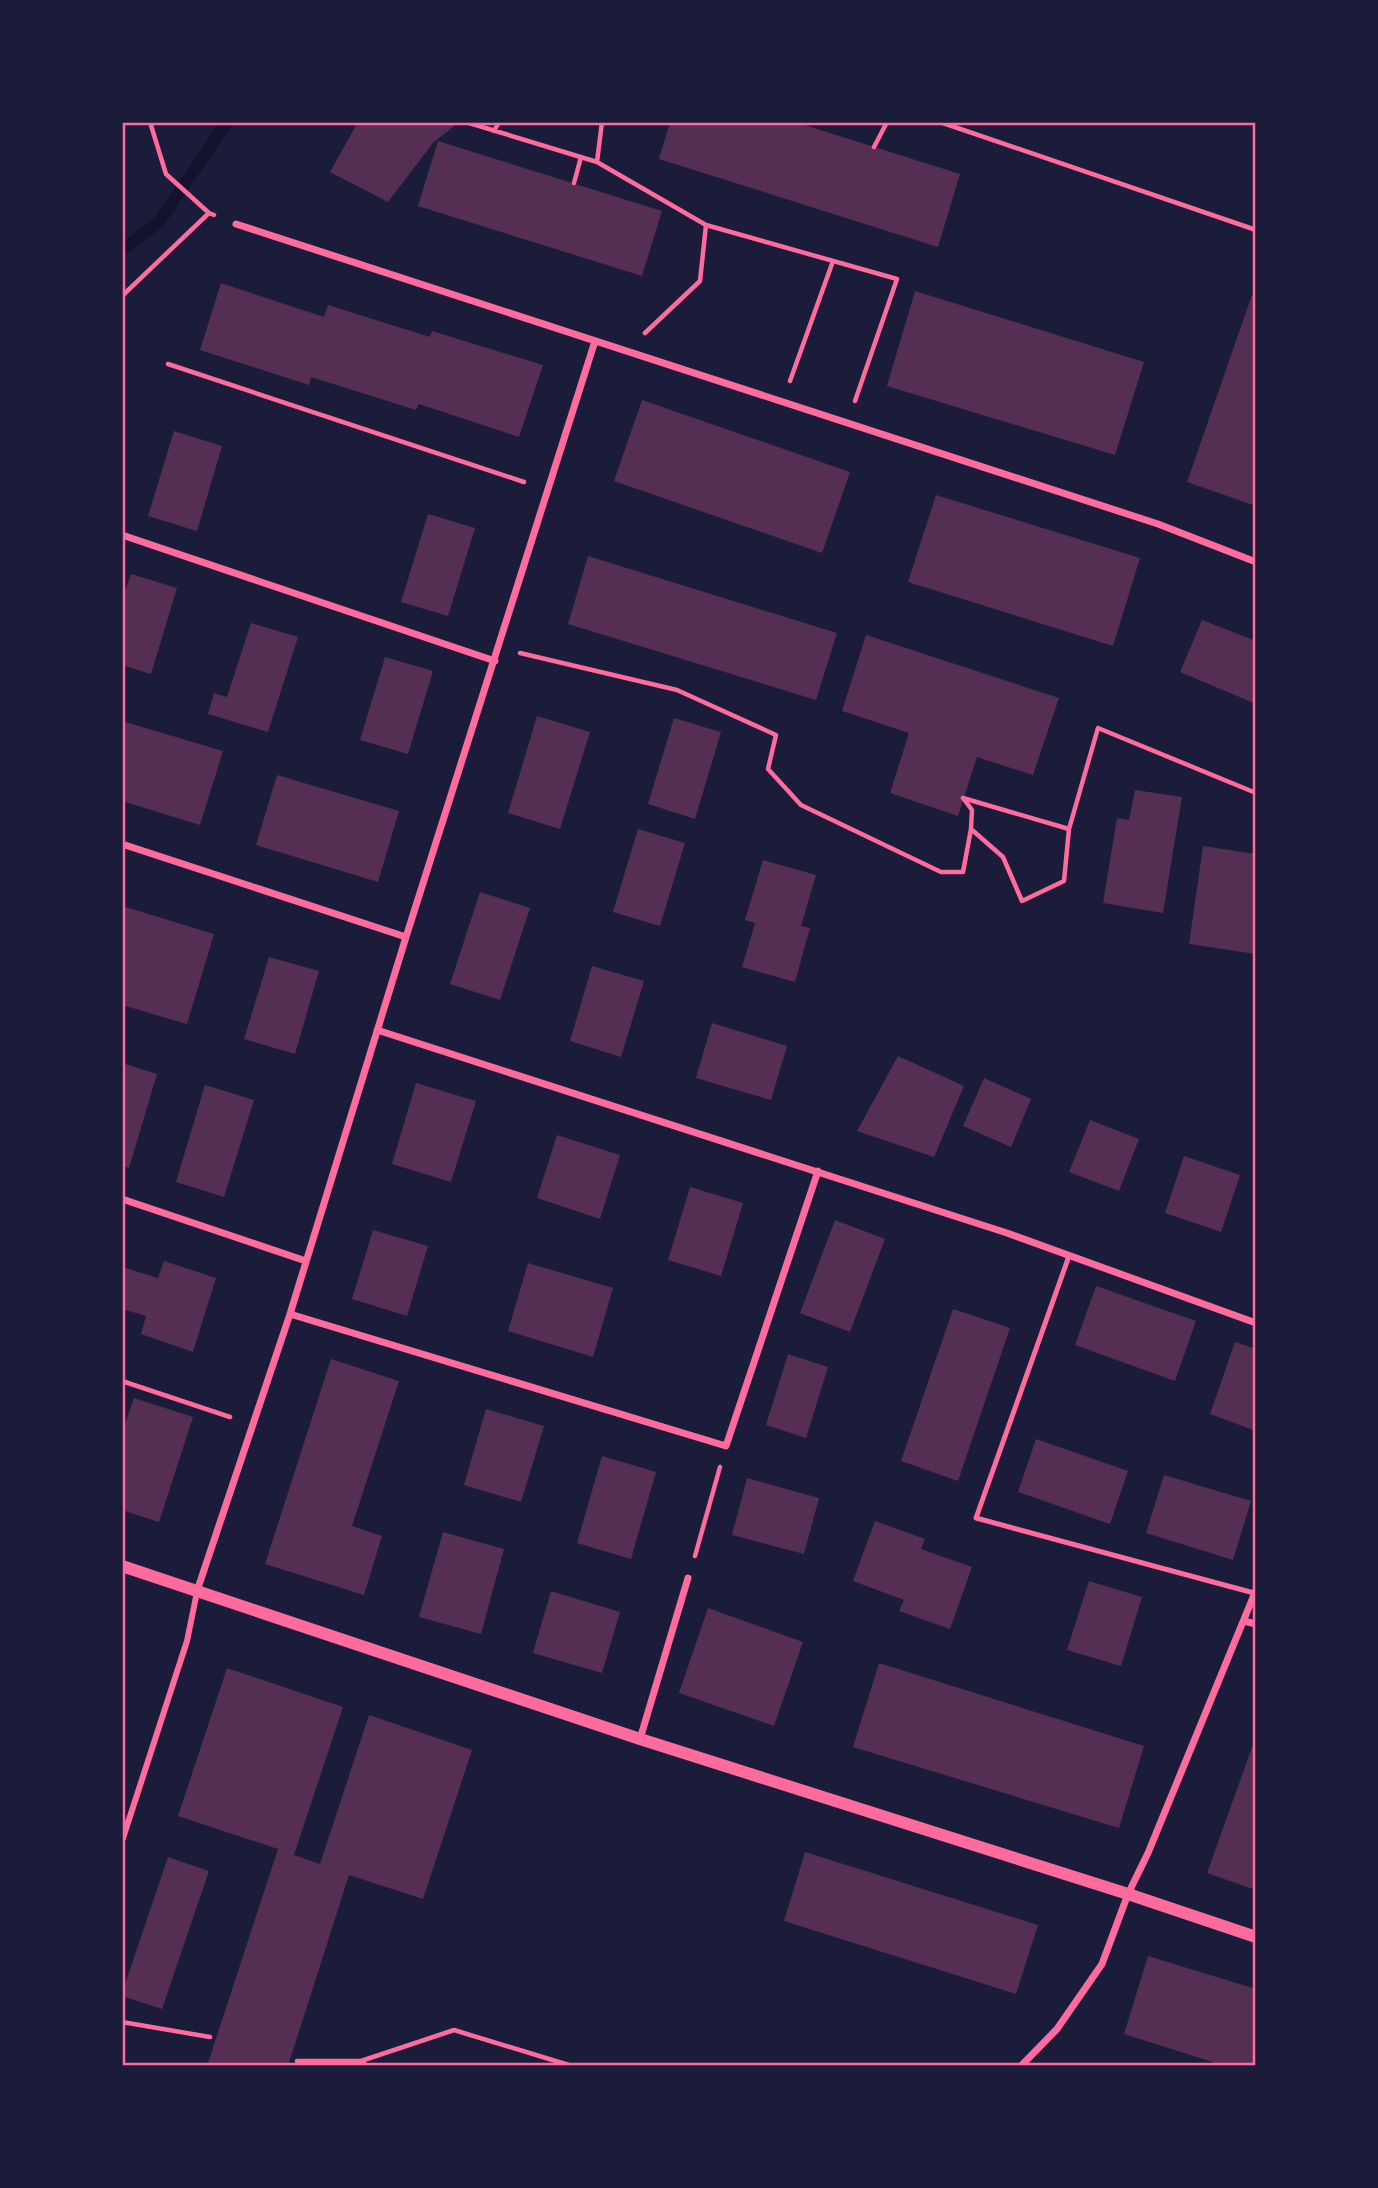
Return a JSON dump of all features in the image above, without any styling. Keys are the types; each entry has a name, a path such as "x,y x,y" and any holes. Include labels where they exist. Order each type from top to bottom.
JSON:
{"street":[{"path":"236,224 1158,524 1255,562"},
{"path":"122,1841 187,1641 197,1591 290,1314 405,937 595,341"},
{"path":"122,536 495,661"},
{"path":"122,844 405,937"},
{"path":"377,1030 1007,1234 1255,1323"},
{"path":"290,1314 726,1446 818,1171"},
{"path":"122,1199 306,1261"},
{"path":"122,1566 640,1740 1128,1894 1255,1937"},
{"path":"640,1740 688,1578"},
{"path":"1021,2066 1057,2029 1102,1964 1128,1894 1148,1853 1255,1592"},
{"path":"1244,1621 1255,1624"}],"lane":[{"path":"1069,1256 976,1518 1255,1592"}],"path":[{"path":"150,122 166,174 209,213 236,224"},
{"path":"466,122 597,162 706,225 897,279 847,423"},
{"path":"494,131 499,122"},
{"path":"597,162 602,122"},
{"path":"874,147 887,122"},
{"path":"940,122 1255,230"},
{"path":"575,183 581,157"},
{"path":"122,296 209,213"},
{"path":"626,351 700,281 706,225"},
{"path":"783,402 833,261"},
{"path":"168,364 548,490"},
{"path":"499,648 677,690 776,735 768,769 801,805 941,872 963,872 972,810 963,798 1069,829"},
{"path":"971,830 1003,857 1021,901 1064,881 1069,829 1098,728 1255,793"},
{"path":"122,1390 124,1382 254,1425"},
{"path":"688,1578 726,1446"},
{"path":"122,2022 210,2036"},
{"path":"297,2060 361,2061 454,2030 572,2066"},
{"path":"361,2061 367,2066"}],"building":[{"path":"358,122 459,122 433,143 388,202 330,172"},
{"path":"670,122 795,122 960,174 938,247 659,159"},
{"path":"438,141 662,211 642,276 418,206"},
{"path":"221,283 324,317 328,305 430,337 432,331 543,365 519,437 419,404 416,410 311,377 309,385 200,350"},
{"path":"915,291 1144,362 1115,455 887,386"},
{"path":"1252,295 1256,297 1256,506 1187,482"},
{"path":"642,400 850,472 822,553 614,481"},
{"path":"174,431 222,446 197,531 148,516"},
{"path":"936,495 1140,558 1113,646 908,582"},
{"path":"428,514 475,528 448,616 401,602"},
{"path":"588,556 837,633 816,700 568,624"},
{"path":"131,574 177,588 151,674 122,665 122,600"},
{"path":"1202,620 1256,641 1256,704 1180,672"},
{"path":"251,623 298,637 268,732 208,714 214,693 227,697"},
{"path":"866,635 1059,698 1033,775 977,757 958,816 890,793 909,733 842,711"},
{"path":"385,657 433,671 408,754 360,740"},
{"path":"537,716 590,732 560,829 508,813"},
{"path":"674,718 721,732 695,819 648,804"},
{"path":"122,721 223,751 200,825 122,801"},
{"path":"277,775 399,811 378,882 256,845"},
{"path":"1135,790 1182,797 1163,913 1103,903 1117,818 1129,820"},
{"path":"638,829 685,843 660,926 613,912"},
{"path":"1203,846 1256,854 1256,954 1189,944"},
{"path":"763,860 816,875 801,926 810,928 795,982 742,967 755,923 745,920"},
{"path":"480,892 530,908 500,1000 450,984"},
{"path":"122,906 214,934 187,1024 122,1005"},
{"path":"269,957 319,971 295,1054 244,1039"},
{"path":"592,966 644,981 621,1057 570,1041"},
{"path":"712,1023 787,1046 771,1100 696,1078"},
{"path":"898,1056 964,1086 934,1157 857,1131"},
{"path":"122,1063 157,1074 129,1168 122,1166"},
{"path":"984,1078 1031,1099 1011,1147 963,1126"},
{"path":"416,1083 476,1101 451,1182 392,1164"},
{"path":"205,1085 254,1100 224,1197 176,1182"},
{"path":"1090,1120 1139,1139 1119,1191 1069,1172"},
{"path":"557,1135 620,1155 600,1219 537,1198"},
{"path":"1184,1156 1240,1175 1221,1232 1165,1213"},
{"path":"690,1187 743,1203 721,1276 668,1260"},
{"path":"835,1220 885,1239 850,1332 800,1313"},
{"path":"373,1230 428,1246 407,1316 352,1299"},
{"path":"164,1261 216,1278 193,1352 141,1334 146,1316 122,1309 122,1267 158,1278"},
{"path":"528,1263 613,1288 593,1357 508,1331"},
{"path":"1096,1286 1196,1321 1175,1381 1075,1345"},
{"path":"953,1309 1010,1328 958,1481 901,1461"},
{"path":"1235,1342 1256,1349 1256,1431 1210,1414"},
{"path":"788,1354 828,1367 806,1438 766,1425"},
{"path":"331,1359 399,1381 352,1526 382,1536 364,1595 265,1564"},
{"path":"134,1398 193,1417 159,1522 122,1510 122,1433"},
{"path":"486,1409 544,1426 521,1502 464,1485"},
{"path":"1036,1439 1128,1471 1110,1524 1018,1492"},
{"path":"602,1456 656,1472 631,1559 577,1543"},
{"path":"1164,1475 1251,1501 1233,1560 1146,1533"},
{"path":"747,1478 819,1498 804,1554 732,1535"},
{"path":"875,1521 925,1539 921,1549 972,1567 950,1629 899,1611 904,1600 853,1581"},
{"path":"443,1532 504,1549 481,1634 419,1617"},
{"path":"1089,1581 1142,1597 1121,1666 1067,1650"},
{"path":"551,1591 620,1612 602,1673 533,1653"},
{"path":"708,1608 803,1642 774,1726 679,1693"},
{"path":"879,1663 1144,1746 1119,1828 853,1747"},
{"path":"227,1668 343,1707 294,1855 320,1864 369,1715 472,1750 423,1899 349,1875 288,2066 207,2066 278,1849 178,1816"},
{"path":"1256,1739 1256,1890 1207,1873"},
{"path":"805,1852 1038,1925 1016,1994 784,1921"},
{"path":"168,1857 209,1871 162,2009 122,1996 122,1993"},
{"path":"1148,1956 1256,1989 1256,2066 1225,2066 1124,2034"}],"waterway":[{"path":"122,250 159,222 227,122"}]}
